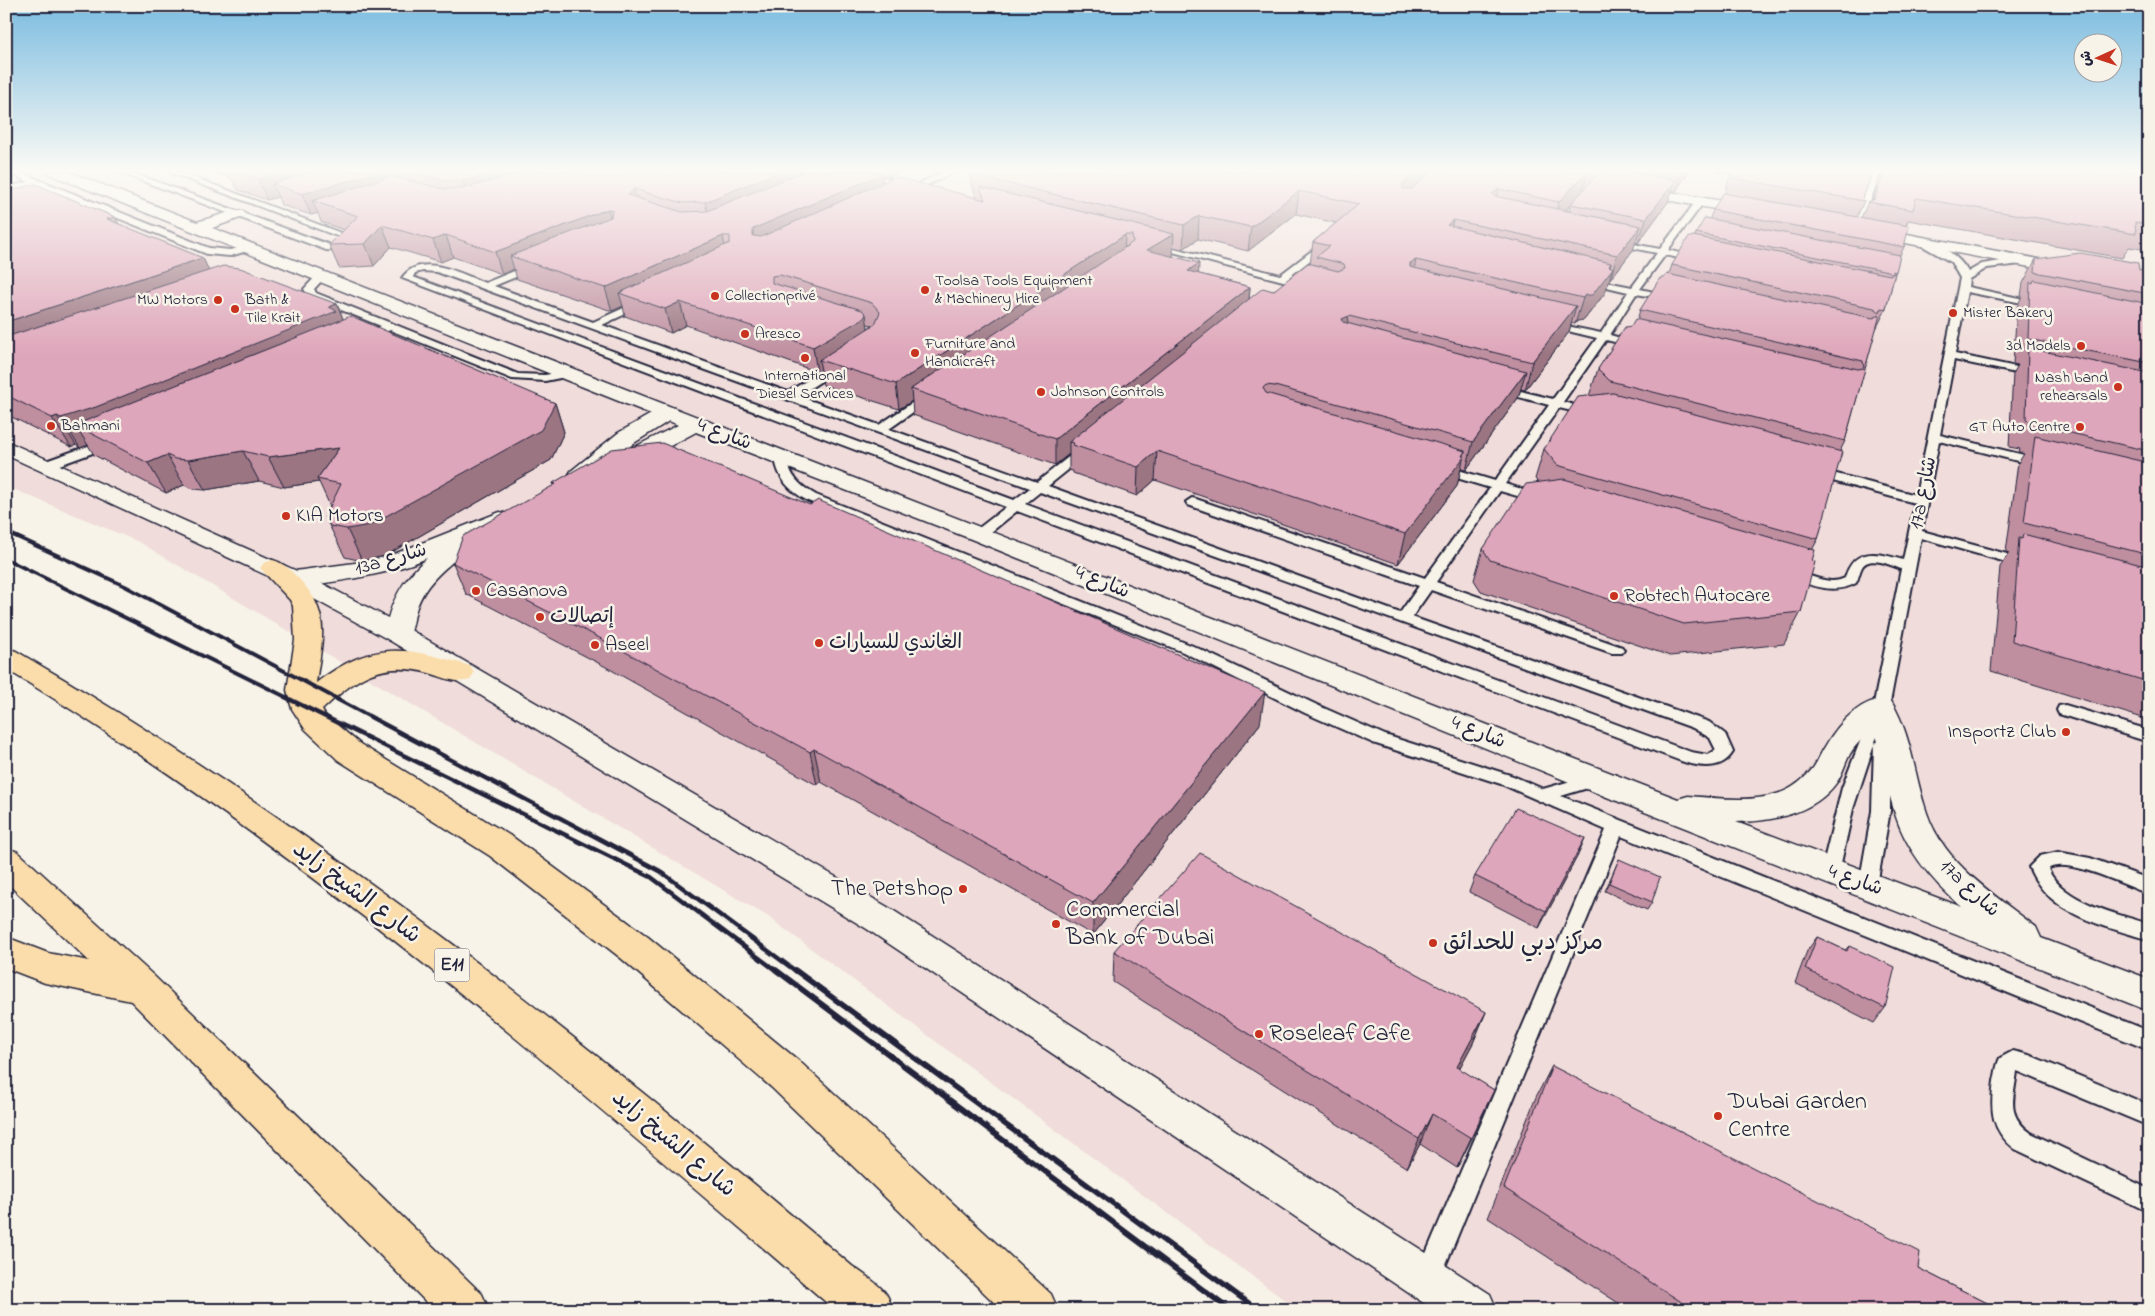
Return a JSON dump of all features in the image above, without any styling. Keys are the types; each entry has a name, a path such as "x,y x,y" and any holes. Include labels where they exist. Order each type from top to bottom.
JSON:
{"highway":[{"path":"284,574 302,597 306,606 309,640 302,690 306,709 315,722 349,752 502,847 567,894 700,1001 785,1074 1035,1310"},
{"name":"شارع الشيخ زايد","path":"6,657 122,728 231,801 371,904 487,992 644,1118 870,1310"},
{"path":"306,709 342,676 359,666 380,660 394,657 410,658 460,673"},
{"path":"6,861 141,987 466,1310"},
{"path":"6,952 45,968 141,987"}],"street":[{"name":"شارع 4","path":"207,232 781,458 980,534 1595,780 2149,995"},
{"path":"1887,232 1922,242 2021,261 2083,267 1903,232"},
{"path":"264,275 292,265"},
{"path":"668,413 626,438 567,484 635,456 695,424"},
{"path":"6,447 284,574 398,634 460,673 879,919 1474,1310"},
{"name":"13a شارع","path":"284,574 382,567 412,558 483,528 517,510"},
{"name":"13a شارع","path":"398,634 399,615 405,600 424,574 452,550 483,528"},
{"path":"1666,807 1753,809 1790,801 1817,786 1827,773 1846,736 1862,721 1881,708"},
{"name":"17a شارع","path":"1881,708 1899,764 1914,824 1932,852 1951,875 1996,916 2061,961"}],"lane":[{"path":"166,232 206,251 230,253 250,250"},
{"path":"287,232 329,248 342,248 358,241 336,232"},
{"path":"1403,619 1604,336 1634,290 1682,232"},
{"path":"1282,278 1331,239"},
{"path":"1601,239 1703,260"},
{"path":"1922,242 1954,260 1964,272 1965,283"},
{"path":"1148,244 1317,286"},
{"path":"1965,283 1985,266 2021,261"},
{"path":"485,286 540,264"},
{"path":"434,268 575,318 1403,619 1699,724 1719,736 1724,744 1725,752 1720,758 1712,761 1687,757 546,331 409,279 407,276 417,270 434,268"},
{"path":"320,277 309,289 312,295 516,377 545,378 566,374"},
{"path":"1578,278 1682,300"},
{"path":"1965,283 2046,306"},
{"name":"17a شارع","path":"1830,872 1837,833 1859,759 1881,708 1965,283"},
{"path":"594,325 654,298"},
{"path":"546,331 575,318"},
{"path":"1536,320 1643,346"},
{"path":"355,341 392,326"},
{"path":"1951,356 2045,376"},
{"path":"790,396 847,360"},
{"path":"1489,386 1603,416"},
{"path":"881,429 936,391"},
{"path":"1935,437 2057,467"},
{"path":"980,534 1094,443"},
{"path":"781,458 783,473 788,480 802,493 812,498 1188,648 1311,709 1379,739 1507,780 1616,826 2149,1041"},
{"path":"1424,464 1554,503"},
{"path":"1801,469 1923,501"},
{"path":"1192,502 1617,650"},
{"path":"1916,533 2039,567"},
{"path":"1780,570 1823,583 1841,585 1851,580 1857,564 1865,559 1880,559 1910,567"},
{"name":"17a شارع","path":"1868,885 1881,811 1883,766 1881,708"},
{"path":"2065,710 2149,736"},
{"path":"1543,795 1595,780"},
{"path":"1428,1278 1616,826"},
{"path":"2149,887 2066,858 2047,858 2038,867 2043,882 2060,897 2149,932"},
{"path":"2149,1116 2022,1062 2013,1061 2007,1065 2002,1116 2007,1129 2023,1141 2149,1200"}],"shaded area":[{"path":"6,232 2149,232 2149,1310 1298,1310 767,916 139,542 6,486"}],"building":[{"path":"6,232 140,232 203,258 6,322"},
{"path":"342,232 375,232 365,244 329,245"},
{"path":"407,232 546,232 495,252 446,235 433,240"},
{"path":"571,232 753,232 753,236 761,237 771,232 1167,232 1174,234 1147,250 1199,263 1188,271 1250,287 1055,439 911,389 1133,242 1132,235 1125,235 896,384 819,360 875,324 880,312 872,303 780,275 772,276 772,283 862,310 866,314 864,318 813,347 680,302 665,309 619,293 730,243 730,236 723,236 605,288 510,256"},
{"path":"1325,232 1479,232 1611,263 1609,266 1613,268 1592,295 1585,295 1583,298 1416,260 1410,263 1410,267 1576,306 1532,362 1349,316 1342,319 1343,322 1526,371 1473,442 1275,386 1266,385 1263,388 1266,393 1465,451 1462,456 1464,457 1405,534 1157,451 1138,467 1069,442 1263,288 1273,291 1308,263 1338,271 1345,268 1344,264 1316,257 1330,246 1313,242"},
{"path":"1511,232 1636,232 1617,255"},
{"path":"1781,232 1900,255 1896,272 1893,271 1893,274 1888,271 1696,233"},
{"path":"1829,232 1907,232 1904,247"},
{"path":"1693,236 1890,275 1895,273 1886,309 1881,308 1880,312 1874,308 1672,265 1688,238"},
{"path":"2080,253 2138,263 2139,270 2149,272 2149,294 2035,272 2036,259"},
{"path":"223,266 240,268 337,304 329,307 337,311 96,407 61,418 57,416 52,418 6,395 6,337"},
{"path":"1667,274 1873,318 1880,315 1845,441 1610,381 1598,369 1625,327 1631,326 1635,319 1858,369 1864,368 1863,361 1640,310 1660,278 1664,278"},
{"path":"2034,280 2149,304 2149,363 2028,339 2030,282 2033,283"},
{"path":"351,316 555,403 541,430 370,525 347,529 330,526 325,517 341,484 317,479 339,448 268,457 243,451 188,460 175,459 167,455 148,463 75,425"},
{"path":"2028,348 2149,373 2149,451 2036,425 2036,422 2026,420"},
{"path":"1613,393 1842,452 1818,539 1557,465 1544,449 1578,397"},
{"path":"2035,436 2149,463 2149,555 2024,523"},
{"path":"662,443 810,505 818,500 1265,692 1093,903 814,749 810,752 594,635 453,563 463,536 556,484 553,483 612,449"},
{"path":"1564,479 1815,550 1812,561 1815,562 1801,612 1684,624 1490,560 1483,549 1526,484"},
{"path":"2023,534 2149,567 2149,682 2012,641 2019,538 2022,539"},
{"path":"1516,808 1585,838 1546,911 1475,876"},
{"name":"مركز دبي للحدائق","path":"1200,853 1486,1012 1457,1067 1494,1090 1471,1138 1432,1114 1419,1139 1114,951"},
{"path":"1619,859 1660,877 1652,902 1609,883"},
{"path":"1817,937 1847,951 1849,946 1895,967 1885,1008 1805,969"},
{"path":"1552,1066 1920,1252 1918,1268 2001,1310 1694,1310 1504,1188"}],"railway":[{"path":"6,532 125,586 335,698"},
{"path":"6,559 288,698"},
{"path":"285,697 651,877 778,972"},
{"path":"333,697 660,871 797,972"},
{"path":"776,970 1230,1310"},
{"path":"795,970 1258,1310"}],"place":[{"name":"Toolsa Tools Equipment & Machinery Hire","path":"925,290"},
{"name":"Collectionprivé","path":"715,296"},
{"name":"MW Motors","path":"218,300"},
{"name":"Bath & Tile Krait","path":"235,309"},
{"name":"Mister Bakery","path":"1953,313"},
{"name":"Aresco","path":"745,334"},
{"name":"3d Models","path":"2081,346"},
{"name":"Furniture and Handicraft","path":"915,353"},
{"name":"International Diesel Services","path":"805,358"},
{"name":"Nash band rehearsals","path":"2118,387"},
{"name":"Johnson Controls","path":"1041,392"},
{"name":"Bahmani","path":"51,426"},
{"name":"GT Auto Centre","path":"2080,427"},
{"name":"KIA Motors","path":"286,516"},
{"name":"Casanova","path":"476,591"},
{"name":"Robtech Autocare","path":"1614,596"},
{"name":"إتصالات","path":"540,617"},
{"name":"الغاندي للسيارات","path":"819,643"},
{"name":"Aseel","path":"595,645"},
{"name":"Insportz Club","path":"2066,732"},
{"name":"The Petshop","path":"963,889"},
{"name":"Commercial Bank of Dubai","path":"1056,924"},
{"name":"مركز دبي للحدائق","path":"1433,943"},
{"name":"Roseleaf Cafe","path":"1259,1034"},
{"name":"Dubai Garden Centre","path":"1718,1116"}]}
